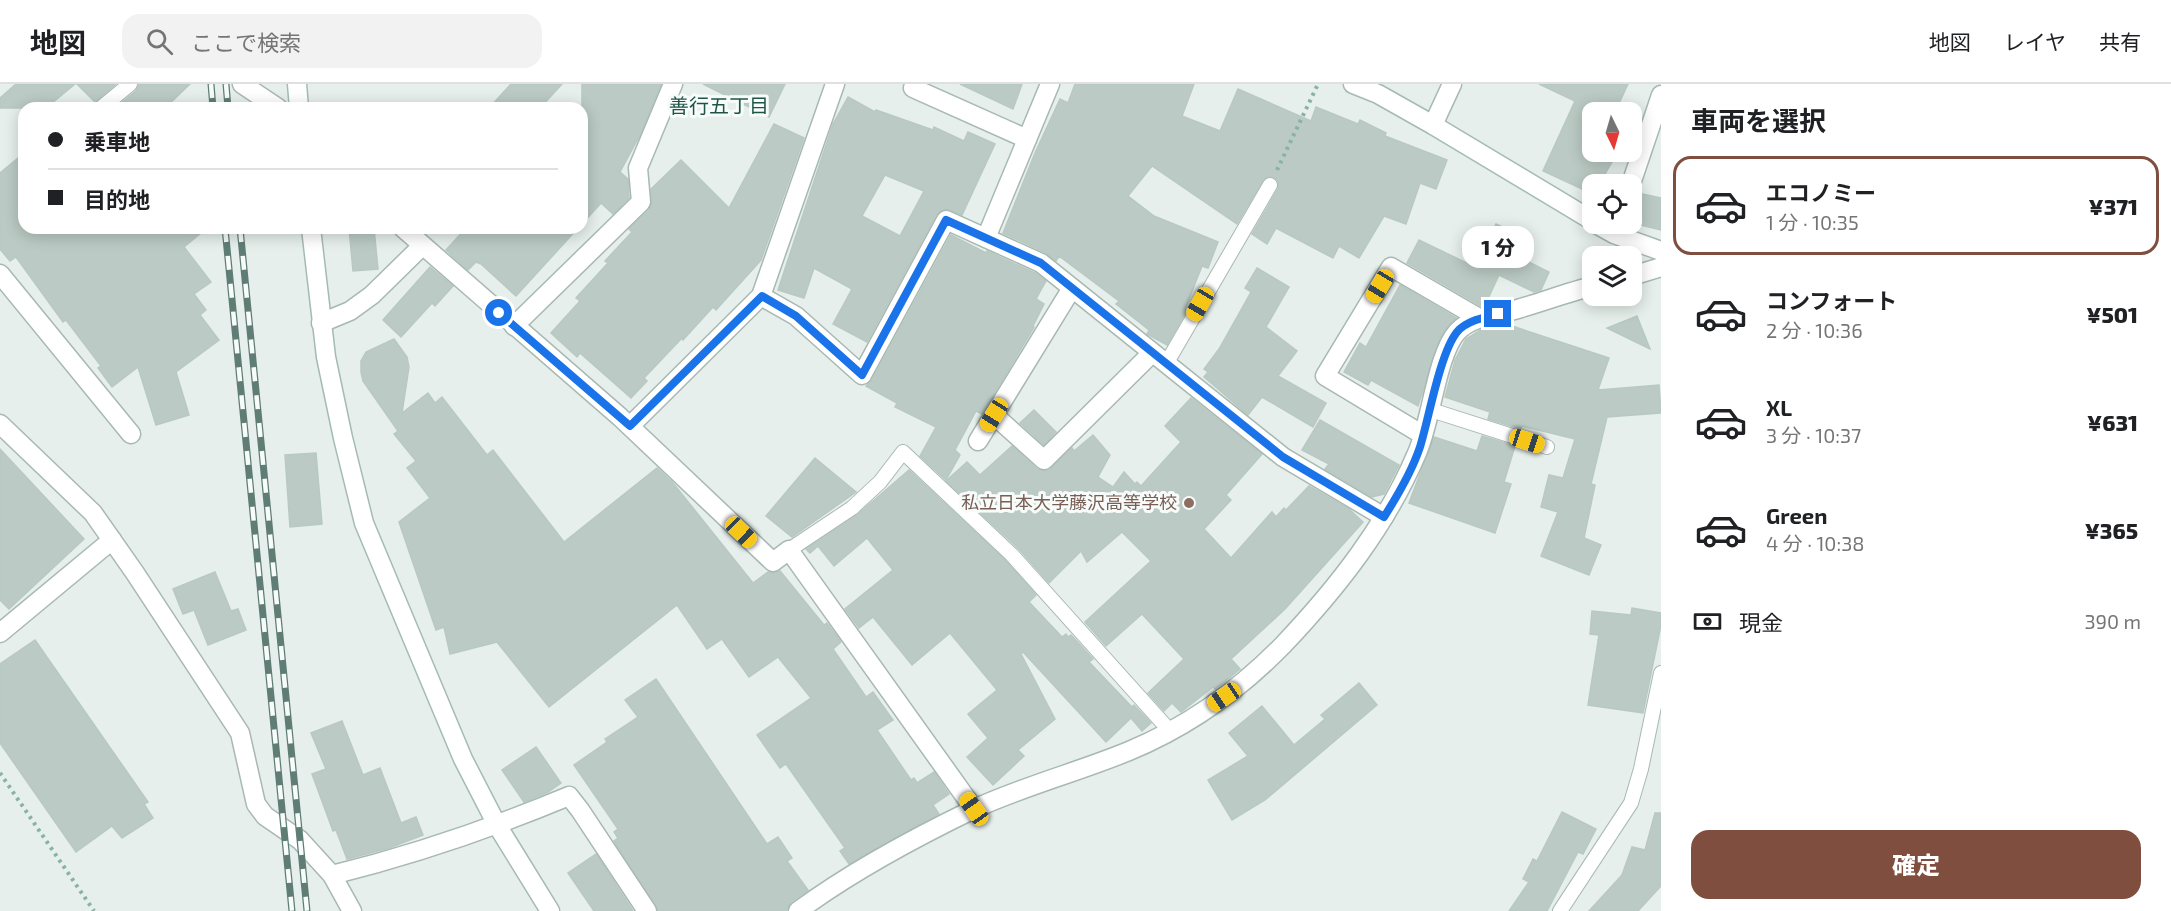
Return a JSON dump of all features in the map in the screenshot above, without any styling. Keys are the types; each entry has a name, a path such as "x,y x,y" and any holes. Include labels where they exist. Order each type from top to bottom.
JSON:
{"street":[{"path":"242,84 269,102"},
{"path":"297,84 298,102"},
{"path":"514,327 641,202 638,168 673,84"},
{"path":"630,426 762,296 835,84"},
{"path":"986,238 1050,84"},
{"path":"1353,84 1378,94 1433,125 1582,215"},
{"path":"1433,125 1452,84"},
{"path":"913,88 1027,139"},
{"path":"1633,174 1661,95"},
{"path":"762,296 796,316 862,375 946,220 1041,263 1283,457 1384,517"},
{"path":"312,234 321,323 343,438 364,524 463,759 497,825 550,911"},
{"path":"409,234 630,426 773,562 789,550 974,809"},
{"path":"1627,234 1661,250"},
{"path":"321,323 350,311 372,296 422,246"},
{"path":"1423,435 1325,376 1391,267 1479,318"},
{"path":"1642,274 1659,271"},
{"path":"0,274 131,434"},
{"path":"978,441 1072,288"},
{"path":"798,911 844,878 974,809 1049,779 1129,751 1170,731 1224,697 1280,648 1322,603 1366,547 1398,495 1419,451 1446,350 1458,330 1479,318 1518,310 1582,290"},
{"path":"994,415 1044,460 1159,358"},
{"path":"0,424 93,513 240,733 256,804 265,816 300,840 332,875 352,911"},
{"path":"0,633 112,540"},
{"path":"332,875 380,863 497,825 569,796 647,911"}],"lane":[{"path":"108,102 130,84"},
{"path":"1159,358 1270,185"},
{"path":"1431,410 1546,447"},
{"path":"789,550 852,508 880,482 903,452 1012,555 1170,731"},
{"path":"1560,911 1631,803 1641,769 1661,673"}],"path":[{"path":"1270,185 1318,84"},
{"path":"0,773 94,911"}],"building":[{"path":"16,84 75,84 53,102 18,102 18,108 0,108 0,98"},
{"path":"77,84 116,84 95,102"},
{"path":"139,84 190,84 171,102 122,102 136,91"},
{"path":"511,84 562,84 546,102 494,102"},
{"path":"582,84 661,84 640,135 620,172 628,179 629,198 613,214 601,203 588,217 588,102 582,102"},
{"path":"703,84 785,84 769,117"},
{"path":"960,84 1022,84 1013,109"},
{"path":"1075,84 1194,84 1182,116 1220,131 1238,89 1311,121 1316,107 1358,124 1360,120 1386,133 1385,136 1447,160 1436,189 1420,183 1406,224 1384,216 1359,258 1339,246 1333,258 1276,228 1267,244 1252,234 1278,189 1278,181 1274,177 1269,176 1263,180 1237,224 1152,166 1128,196 1154,216 1218,242 1208,268 1202,266 1185,309 1187,310 1167,345 1147,334 1149,330 1116,304 1119,301 1059,256 1056,261 1046,253 1003,233 1035,153 1060,99 1068,103"},
{"path":"1539,84 1628,84 1620,102 1582,102 1582,162 1612,162 1605,174 1582,174 1582,189 1543,171 1575,101"},
{"path":"848,97 875,112 876,110 933,130 934,127 964,141 968,132 995,144 962,215 946,209 936,215 867,342 833,324 852,289 814,268 804,298 778,290 833,124","holes":["885,175 924,191 900,236 862,216"]},
{"path":"774,124 804,138 761,260 716,310 713,307 644,378 647,381 631,398 580,353 577,357 551,333 580,301 576,298 608,263 605,261 632,232 629,229 649,210 652,202 651,189 681,160 729,208"},
{"path":"18,158 18,234 200,234 184,247 211,282 194,294 206,310 200,315 219,340 176,372 189,415 156,425 138,367 112,387 98,368 101,366 66,320 63,322 16,257 10,261 0,249 0,173"},
{"path":"1642,194 1661,198 1661,230 1642,225"},
{"path":"1496,224 1520,235 1511,253 1549,272 1541,290 1534,292 1499,275 1485,305 1481,306 1407,263 1419,240 1475,267"},
{"path":"350,234 375,234 378,269 353,271"},
{"path":"461,234 573,234 516,296 481,264 476,262 468,270 446,250"},
{"path":"951,235 986,253 987,251 1035,273 1046,281 1036,299 1044,304 1034,327 982,414 976,411 955,450 960,455 946,480 920,456 936,427 895,407 897,403 866,386 872,380"},
{"path":"430,267 453,286 435,306 432,303 401,337 383,320"},
{"path":"1257,268 1289,287 1266,327 1297,351 1278,376 1326,403 1313,427 1262,397 1248,415 1204,377 1208,372 1204,369 1219,349 1251,292 1245,288"},
{"path":"1400,285 1456,318 1440,338 1418,406 1371,380 1368,385 1344,372 1360,343 1366,347"},
{"path":"1637,316 1650,349 1607,328"},
{"path":"1506,324 1609,358 1598,390 1659,385 1661,413 1607,417 1591,484 1595,485 1584,538 1601,545 1589,575 1541,556 1558,512 1541,507 1549,475 1563,478 1575,439 1522,426 1521,429 1488,419 1490,412 1445,397 1455,360 1466,339 1482,329"},
{"path":"394,339 407,357 409,367 402,413 428,393 435,403 442,397 487,455 493,450 564,542 657,468 673,483 753,583 768,572 780,571 824,625 827,623 841,642 833,649 866,697 873,692 893,720 877,730 911,780 914,778 917,783 934,772 949,794 933,805 939,814 849,864 840,851 845,848 786,764 780,768 757,735 811,698 778,657 749,677 722,639 707,649 677,605 549,707 497,642 450,654 444,627 436,630 399,522 430,498 407,468 416,461 394,434 398,431 363,381 361,372 361,361 366,352"},
{"path":"1191,398 1262,454 1226,495 1231,500 1204,529 1231,558 1272,512 1276,517 1284,508 1286,510 1309,486 1349,509 1363,522 1285,609 1231,659 1240,669 1181,712 1172,703 1164,711 1148,693 1184,659 1142,614 1106,646 1085,622 1151,561 1122,532 1087,562 1081,551 1049,583 1018,548 946,481 967,462 980,475 1012,446 1037,469 1048,471 1072,448 1074,451 1093,435 1110,455 1098,477 1113,487 1124,472 1135,484 1137,482 1141,486 1181,442 1165,426"},
{"path":"1034,410 1056,432 1044,445 1020,423"},
{"path":"1320,420 1399,465 1384,494 1372,497 1325,469 1329,464 1302,450"},
{"path":"1482,436 1515,446 1504,482 1511,484 1495,533 1409,503 1434,437 1477,451"},
{"path":"0,449 84,539 9,609 0,600"},
{"path":"316,453 322,524 290,527 285,455"},
{"path":"815,458 856,492 792,537 766,516"},
{"path":"909,470 1006,561 1036,595 1029,602 1062,637 1066,634 1068,637 1071,635 1093,659 1089,662 1132,707 1134,705 1151,723 1142,731 1131,718 1106,742 1023,652 1021,654 1055,719 1018,750 1024,756 993,785 967,757 988,738 968,714 997,690 950,633 912,665 873,617 859,628 845,609 893,570 867,538 834,566 818,546 810,553 806,549 857,515"},
{"path":"215,572 231,611 238,609 246,630 208,645 194,610 183,614 173,589"},
{"path":"1632,608 1661,613 1661,625 1643,713 1588,705 1599,635 1590,634 1592,611 1631,615"},
{"path":"35,640 148,802 144,804 153,818 122,838 112,826 76,852 0,743 0,664"},
{"path":"656,679 767,844 778,837 792,858 787,861 808,890 791,902 786,911 658,911 614,841 618,838 614,832 618,829 574,765 607,742 605,739 638,717 625,700"},
{"path":"1359,683 1377,705 1265,800 1232,820 1208,780 1248,756 1229,733 1262,706 1294,745 1325,719 1321,715"},
{"path":"342,721 363,775 380,768 401,823 416,817 423,835 389,848 347,859 336,830 333,831 312,774 326,769 311,733"},
{"path":"536,747 561,783 548,792 524,802 502,770"},
{"path":"1562,812 1596,829 1583,854 1578,852 1547,911 1509,911 1529,882 1523,879 1533,859 1537,861"},
{"path":"1655,813 1661,813 1661,886 1638,911 1589,911 1622,875 1632,847 1645,850"},
{"path":"596,854 633,911 594,911 568,873"}],"railway":[{"path":"211,84 212,102"},
{"path":"226,84 228,102"},
{"path":"226,234 292,911"},
{"path":"241,234 307,911"}],"place":[{"name":"私立日本大学藤沢高等学校","path":"1189,503"}],"district":[{"name":"善行五丁目","path":"719,106"}],"route":[{"path":"499,313 630,426 762,296 796,316 862,375 946,220 1041,263 1283,457 1384,517 1398,495 1419,451 1446,350 1458,330 1479,318 1498,314"}]}
